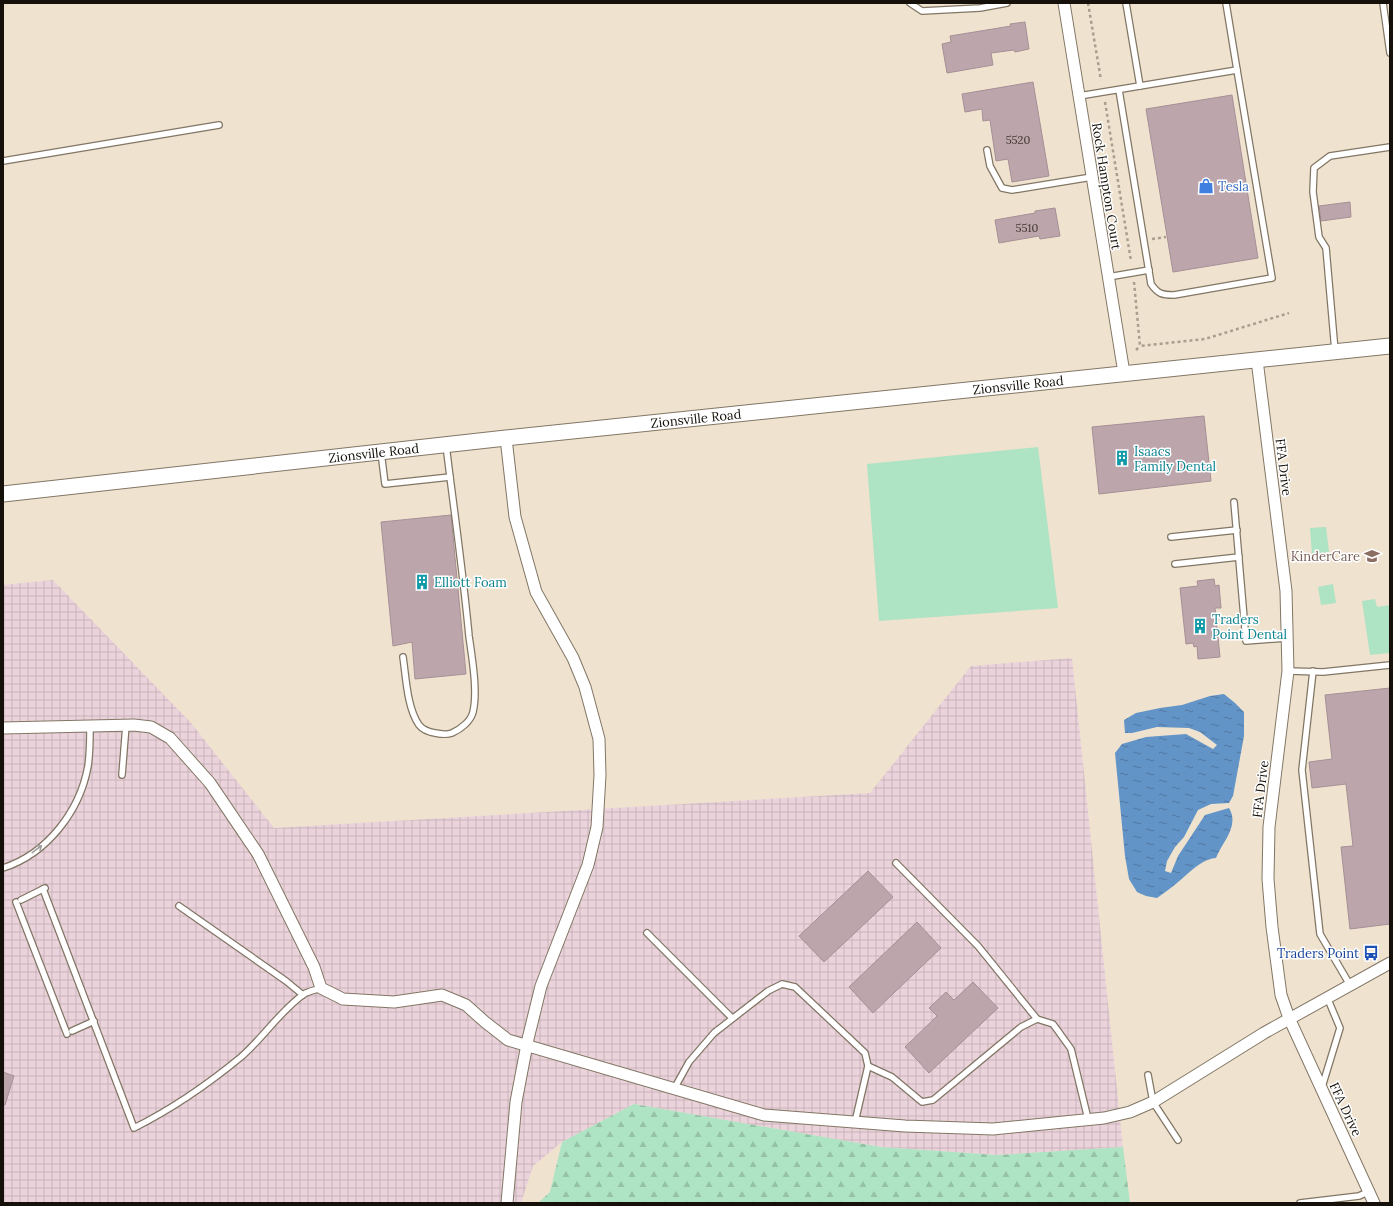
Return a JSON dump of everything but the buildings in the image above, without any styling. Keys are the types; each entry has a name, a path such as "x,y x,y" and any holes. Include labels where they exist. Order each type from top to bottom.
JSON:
{"main road":[{"name":"Zionsville Road","path":"3,494 506,438 1390,346"}],"street":[{"name":"Rock Hampton Court","path":"1064,3 1107,277 1124,373"},
{"name":"FFA Drive","path":"1257,360 1286,591 1288,671 1269,826 1268,879 1272,927 1281,994 1289,1018 1370,1191 1374,1203"},
{"path":"506,438 515,517 536,592 573,658 585,688 599,740 600,775 597,827 588,865 542,986 527,1045 516,1102 507,1203"},
{"path":"3,728 126,725 151,727 170,738 210,783 258,854 314,967 322,988 343,999 394,1002 442,995 466,1005 508,1040 764,1115 905,1126 993,1129 1104,1118 1130,1112 1153,1102 1289,1018 1390,963"}],"lane":[{"path":"910,3 922,11 980,8 1007,3"},
{"path":"1126,3 1140,86"},
{"path":"1119,90 1149,270 1155,290 1163,295 1174,295 1272,278 1226,3"},
{"path":"1383,3 1390,53"},
{"path":"1079,96 1237,70"},
{"path":"3,161 219,125"},
{"path":"1335,351 1326,248 1319,237 1313,192 1314,168 1330,156 1390,147"},
{"path":"987,150 990,166 1002,188 1012,190 1092,177"},
{"path":"1107,277 1149,270"},
{"path":"402,658 413,714 420,726 428,731 439,734 449,734 456,731 467,722 473,712 474,690 462,569 446,445"},
{"path":"380,452 385,484 450,477"},
{"path":"1234,502 1246,641 1287,638"},
{"path":"1171,538 1236,530"},
{"path":"1175,564 1239,557"},
{"path":"1288,671 1323,672 1390,665"},
{"path":"1314,671 1302,770 1320,934 1350,985"},
{"path":"122,775 126,725"},
{"path":"3,868 28,856 46,843 61,826 73,808 82,788 88,766 90,726"},
{"path":"896,863 978,946 1037,1020"},
{"path":"66,1034 19,901 44,889 134,1128 166,1112 207,1085 243,1055 288,1008 303,995 322,988"},
{"path":"179,906 286,981 303,995"},
{"path":"646,933 732,1018"},
{"path":"674,1089 689,1062 714,1033 768,991 782,984 795,988 865,1053 868,1066 855,1122"},
{"path":"1321,1089 1340,1028 1327,997"},
{"path":"868,1066 892,1077 922,1102 933,1100 1021,1026 1037,1020 1053,1024 1071,1049 1088,1119"},
{"path":"72,1031 94,1021"},
{"path":"1148,1075 1153,1102 1178,1140"},
{"path":"1300,1203 1359,1196 1370,1191"}],"path":[{"path":"1088,3 1101,80"},
{"path":"1105,102 1131,261"},
{"path":"1128,243 1132,242"},
{"path":"1134,282 1140,346"},
{"path":"1136,350 1140,346 1205,339 1289,313"}],"shaded area":[{"path":"53,580 191,723 274,828 870,793 971,666 1072,658 1123,1147 997,1155 881,1147 634,1104 562,1142 533,1166 521,1203 3,1203 3,585"}],"green space":[{"path":"1038,447 1058,608 879,621 867,464"},
{"path":"1326,527 1329,552 1312,554 1310,528"},
{"path":"1333,584 1336,603 1321,605 1318,587"},
{"path":"1375,599 1377,607 1390,605 1390,653 1370,655 1362,601"},
{"path":"634,1104 881,1147 997,1155 1123,1147 1130,1203 538,1203 550,1192 562,1142"}],"water":[{"path":"1224,694 1244,712 1244,736 1233,796 1229,803 1211,804 1198,810 1184,837 1175,847 1167,861 1165,871 1171,873 1178,856 1205,815 1229,808 1232,815 1232,821 1229,834 1216,858 1200,864 1157,898 1146,896 1137,892 1129,879 1125,856 1115,753 1122,744 1146,737 1186,734 1213,749 1217,745 1200,732 1189,728 1157,727 1132,733 1125,733 1124,720 1136,713 1182,705 1210,696"}],"place":[{"name":"Tesla","path":"1206,186"},
{"name":"Isaacs Family Dental","path":"1122,458"},
{"name":"KinderCare","path":"1372,556"},
{"name":"Elliott Foam","path":"422,582"},
{"name":"Traders Point Dental","path":"1200,626"},
{"name":"Traders Point","path":"1371,953"}]}
